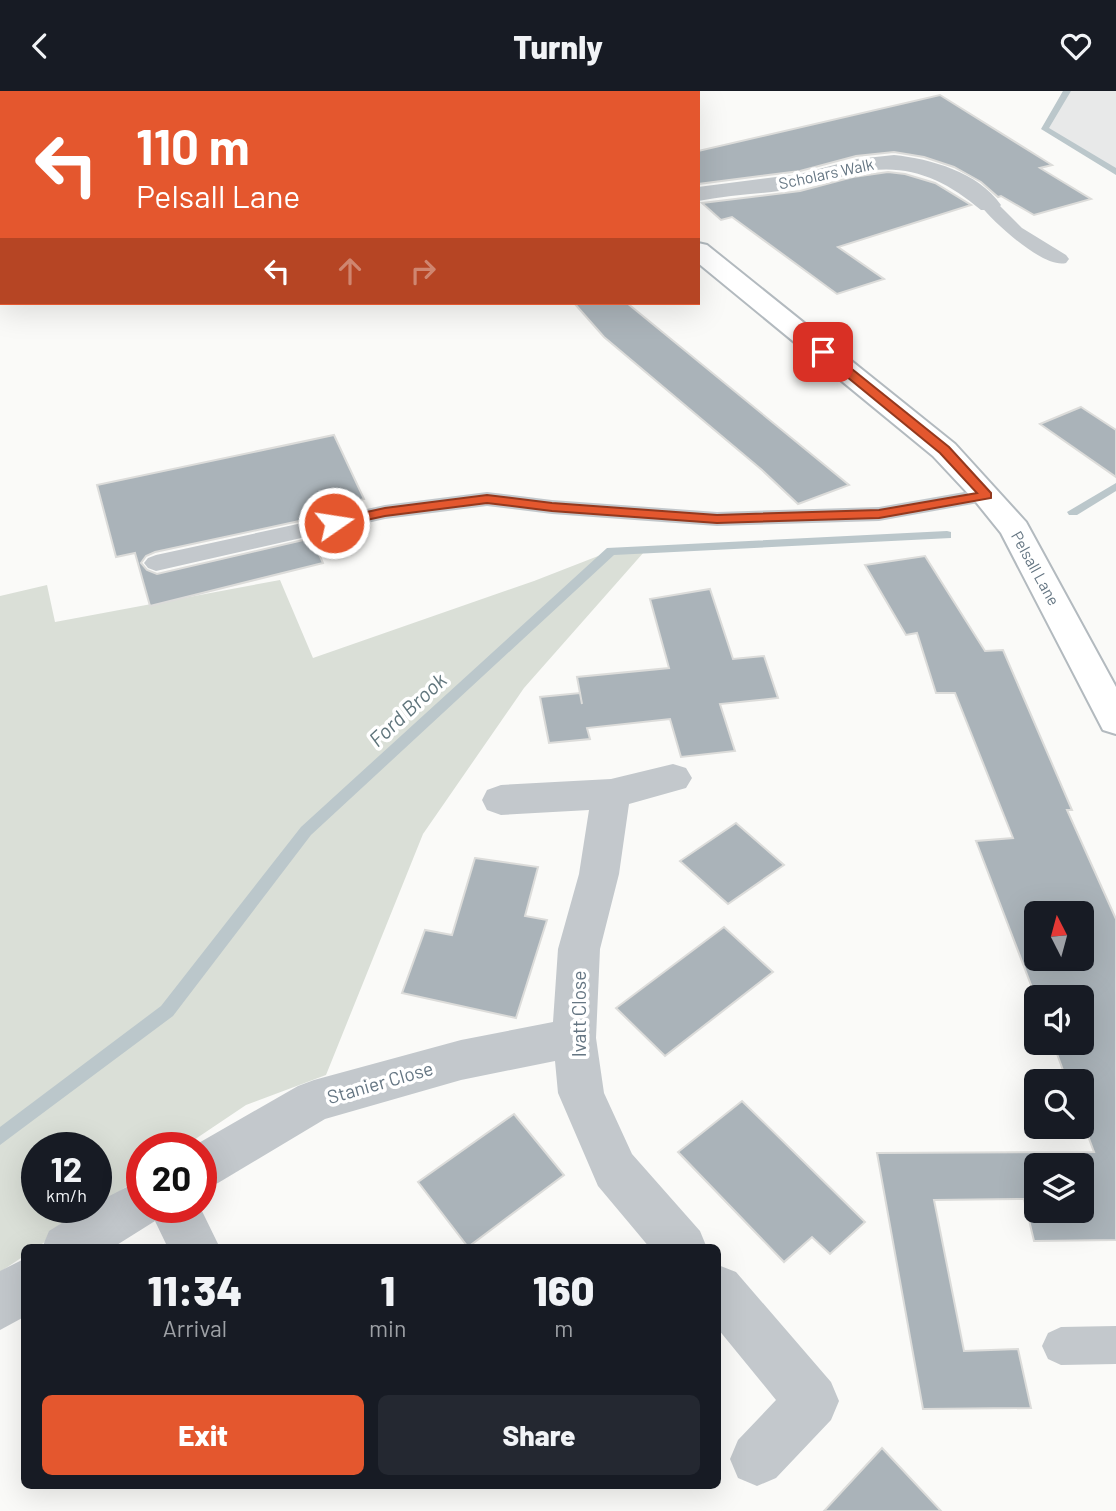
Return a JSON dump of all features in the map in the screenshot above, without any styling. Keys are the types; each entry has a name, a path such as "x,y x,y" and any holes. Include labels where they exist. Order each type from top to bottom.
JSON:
{"main road":[{"name":"Pelsall Lane","path":"700,252 944,450 986,495 1015,529 1116,721"}],"street":[{"path":"912,162 932,142"},
{"name":"Scholars Walk","path":"700,194 726,187 812,179 884,160 912,162 953,177 972,189 989,205"},
{"path":"501,800 611,794 673,778"},
{"name":"Ivatt Close","path":"611,794 600,874 579,949 575,1038 581,1093 615,1170 678,1244"},
{"name":"Stanier Close","path":"217,1158 314,1101 461,1060 575,1038"},
{"path":"74,1244 126,1212"},
{"path":"182,1223 193,1244"},
{"path":"0,1305 21,1287"},
{"path":"721,1294 812,1401 757,1459"}],"lane":[{"path":"989,205 1016,232 1060,259"},
{"path":"156,563 385,512 487,499 552,507 717,519 879,514 986,495"},
{"path":"1061,1346 1116,1345"}],"shaded area":[{"path":"1063,91 1116,91 1116,172 1045,129"},
{"path":"611,551 644,552 524,688 423,834 326,1075 246,1105 206,1132 126,1132 126,1187 112,1196 112,1132 21,1132 21,1223 73,1223 42,1244 21,1244 21,1258 0,1272 0,596 47,585 55,622 280,580 313,658 534,581","holes":["305,832 193,977 296,835"]}],"building":[{"path":"940,95 1052,165 1040,168 1091,199 1034,215 1001,196 998,197 981,182 954,167 924,157 894,152 856,156 800,171 700,184 700,151"},
{"path":"888,172 935,183 971,205 838,247 884,279 837,294 732,217 721,220 702,203 800,191 853,177"},
{"path":"576,305 629,305 849,485 798,504 762,470 604,337"},
{"path":"1081,407 1116,430 1116,477 1040,424"},
{"path":"334,435 364,499 315,510 302,515 304,520 155,552 146,556 141,563 147,570 157,574 312,538 323,563 150,606 135,553 116,557 97,485"},
{"path":"925,556 985,651 1003,650 1072,810 1067,810 1116,919 1116,1240 1034,1241 1030,1223 1094,1223 1094,1153 1024,1153 1024,1199 934,1200 964,1351 1018,1349 1031,1408 923,1409 877,1153 1094,1152 1089,1139 1094,1139 1094,1069 1063,1069 1057,1055 1094,1055 1094,985 1031,985 1026,971 1094,971 1094,901 1024,901 1024,967 976,841 1013,838 955,693 936,693 917,633 906,635 865,565"},
{"path":"710,589 733,659 764,656 778,698 720,704 735,751 681,757 670,719 587,728 590,739 549,743 540,697 580,693 577,677 669,668 650,599"},
{"path":"736,823 784,865 728,904 680,861"},
{"path":"475,858 538,867 525,916 547,920 516,1018 402,993 425,930 452,935"},
{"path":"724,927 773,972 665,1056 616,1008"},
{"path":"742,1101 865,1222 830,1254 812,1237 784,1262 678,1152"},
{"path":"514,1114 564,1175 472,1244 466,1244 418,1182"},
{"path":"882,1448 941,1511 824,1511"}],"waterway":[{"name":"Ford Brook","path":"1067,91 1045,129 1116,172"},
{"name":"Ford Brook","path":"1073,512 1116,486"},
{"name":"Ford Brook","path":"0,1137 167,1011 306,831 611,551 947,535"}],"route":[{"path":"334,523 385,512 487,499 552,507 717,519 879,514 986,495 944,450 823,352"}]}
